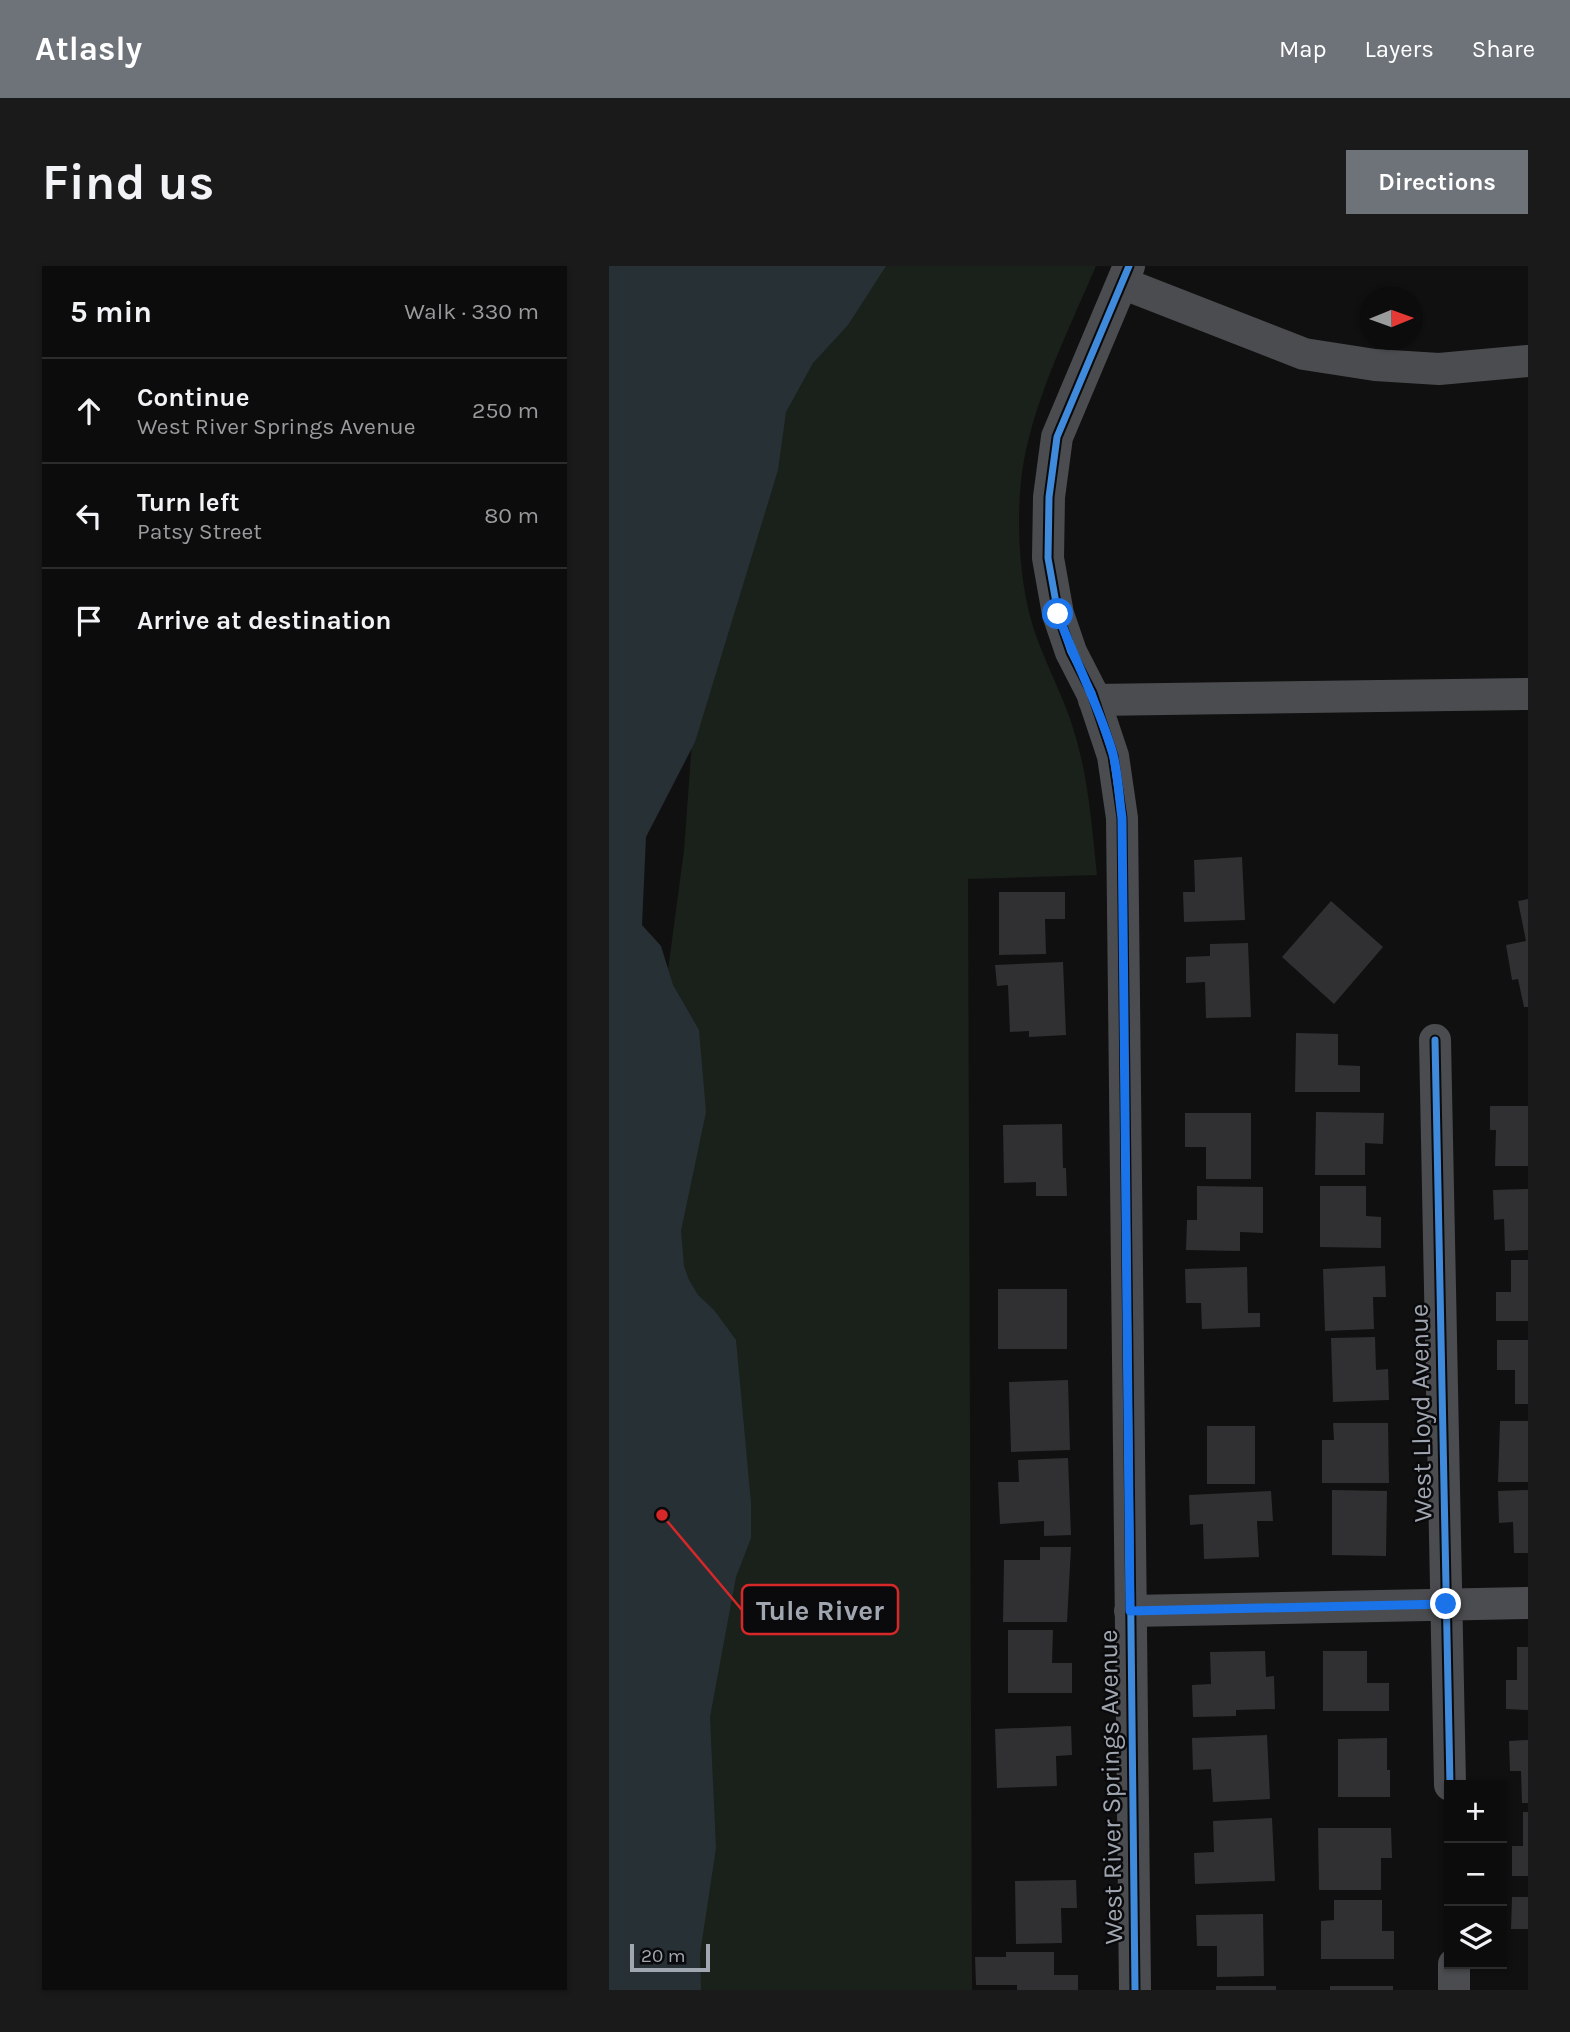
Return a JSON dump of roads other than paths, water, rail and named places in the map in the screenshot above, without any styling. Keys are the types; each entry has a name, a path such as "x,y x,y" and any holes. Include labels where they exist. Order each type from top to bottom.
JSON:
{"street":[{"path":"1125,275 1304,354 1375,365 1439,369 1528,361"},
{"name":"West River Springs Avenue","path":"1125,275 1057,437 1049,496 1048,558 1058,614 1071,652 1094,700 1113,756 1122,818 1136,1990"},
{"path":"1094,700 1528,694"},
{"name":"West Lloyd Avenue","path":"1435,1040 1450,1780"},
{"path":"1130,1611 1528,1603"},
{"path":"1454,1969 1454,1990"}],"place":[{"name":"Tule River","path":"662,1515"}]}
